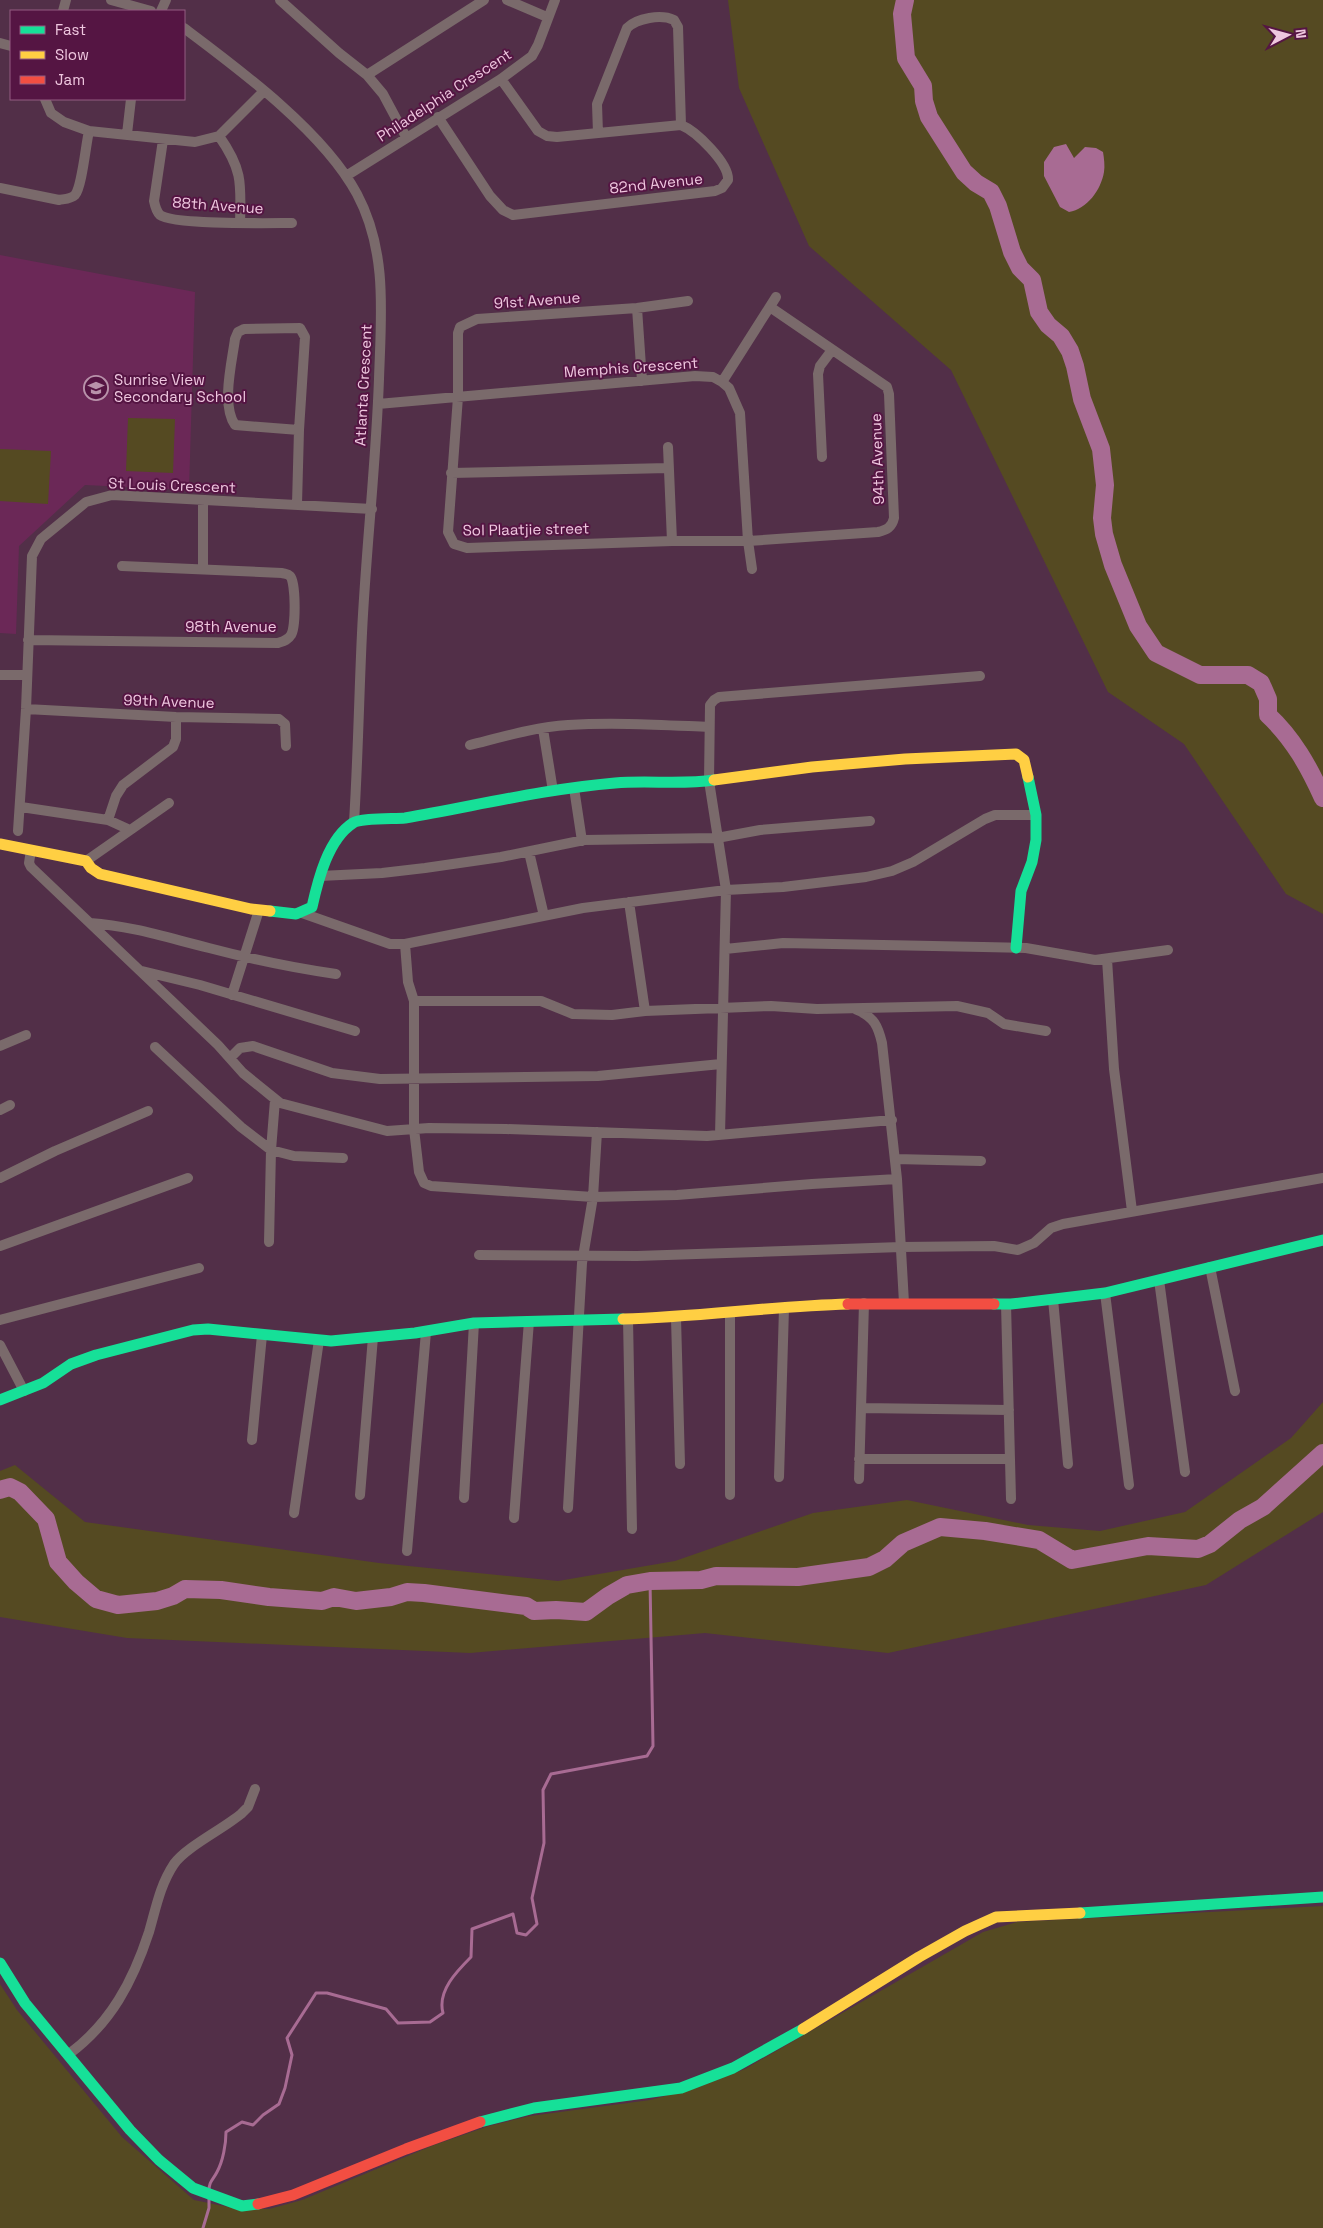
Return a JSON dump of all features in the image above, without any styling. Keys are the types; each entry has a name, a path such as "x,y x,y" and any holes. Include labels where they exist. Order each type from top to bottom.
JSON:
{"street":[{"path":"111,0 147,10"},
{"path":"280,0 339,53 367,75 382,94 406,137"},
{"path":"367,75 484,0"},
{"path":"507,0 547,17"},
{"name":"Philadelphia Crescent","path":"346,176 501,79 532,56 555,0"},
{"path":"501,79 538,131 547,136 598,133 681,125 678,27 674,20 669,18 639,20 633,22 627,28 597,104 598,133"},
{"name":"Atlanta Crescent","path":"185,29 264,91 317,139 346,176 365,210 380,265 382,295 378,404 362,633 354,822"},
{"path":"45,100 51,113 64,122 89,131 195,142 219,136 264,91"},
{"path":"127,134 131,100"},
{"name":"82nd Avenue","path":"438,117 490,196 503,210 513,215 716,191 722,188 728,180 725,166 691,129 681,125"},
{"path":"0,188 59,200 75,195 79,185 89,131"},
{"path":"219,136 233,155 240,173 240,224"},
{"name":"88th Avenue","path":"163,140 154,201 155,209 161,216 240,224 292,223"},
{"path":"752,569 748,542 740,413 728,388 722,382 776,297"},
{"name":"91st Avenue","path":"458,396 458,333 464,324 477,319 636,308 688,301"},
{"name":"94th Avenue","path":"748,542 878,532 888,529 894,518 889,394 886,387 770,307"},
{"path":"636,308 642,381"},
{"path":"297,504 299,430 306,337 300,328 289,327 244,329 238,332 235,339 228,406 230,417 235,425 299,430"},
{"path":"822,457 818,374 820,366 832,350"},
{"name":"Memphis Crescent","path":"378,404 695,376 712,377 722,382"},
{"name":"Sol Plaatjie street","path":"458,396 448,532 450,538 459,547 672,541 748,542"},
{"path":"668,448 672,541"},
{"path":"451,473 668,468"},
{"name":"St Louis Crescent","path":"18,831 26,709 32,556 41,539 86,502 112,495 372,509"},
{"path":"203,500 203,568"},
{"name":"98th Avenue","path":"28,640 278,643 286,641 292,634 294,626 294,584 290,576 275,571 122,566"},
{"path":"0,674 26,676"},
{"path":"720,1135 726,890 709,781 710,705 719,697 980,676"},
{"name":"99th Avenue","path":"26,709 176,717 279,719 285,724 286,746"},
{"path":"108,820 116,796 123,785 173,747 176,739 176,717"},
{"path":"470,745 566,725 623,723 709,727"},
{"path":"543,729 553,791"},
{"path":"302,913 312,907 320,876 329,852 345,830 354,822 402,818 553,791 616,783 709,781 812,767 905,759 1016,754 1024,760 1027,769 1036,815 1036,840 1032,862 1021,891 1016,948"},
{"path":"574,788 582,841"},
{"path":"86,861 170,803"},
{"path":"21,806 108,820 130,830"},
{"path":"0,844 86,861 91,868 100,874 259,910 286,914 302,913 390,944 405,944 459,935 544,916 629,902 726,890 783,887 866,877 892,871 913,862 985,819 995,816 1036,815"},
{"path":"320,876 382,874 501,857 582,841 717,838 760,830 870,821"},
{"path":"31,850 29,863 31,867 142,971 243,1073 280,1103 387,1131 506,1128 720,1135 892,1120"},
{"path":"529,852 544,916"},
{"path":"629,902 645,1012"},
{"path":"232,995 259,910"},
{"path":"90,923 122,925 244,956 336,974"},
{"path":"725,949 783,943 1016,948 1095,960 1168,950"},
{"path":"405,944 408,982 414,1001 414,1129 419,1172 424,1183 431,1186 593,1197 676,1195 897,1179"},
{"path":"1107,958 1114,1070 1132,1211"},
{"path":"142,971 200,985 355,1031"},
{"path":"414,1001 542,1001 573,1014 612,1015 724,1007 771,1006 853,1009 956,1006 988,1013 1004,1024 1046,1031"},
{"path":"853,1009 872,1018 878,1026 892,1120 904,1302"},
{"path":"0,1046 26,1035"},
{"path":"230,1058 240,1048 253,1046 332,1073 380,1079 598,1076 721,1064"},
{"path":"155,1047 241,1127 271,1150 294,1156 344,1158"},
{"path":"269,1242 271,1150 275,1100"},
{"path":"0,1110 10,1105"},
{"path":"0,1178 55,1151 148,1112"},
{"path":"568,1508 584,1254 593,1197 596,1132"},
{"path":"895,1159 981,1162"},
{"path":"0,1246 188,1178"},
{"path":"479,1255 584,1254 637,1256 901,1247 994,1246 1018,1250 1034,1244 1051,1228 1063,1224 1323,1178"},
{"path":"0,1400 43,1383 71,1364 96,1355 194,1330 208,1329 331,1341 426,1332 474,1323 676,1318 784,1308 904,1302 1006,1304 1105,1294 1323,1240"},
{"path":"1210,1267 1236,1391"},
{"path":"0,1320 199,1268"},
{"path":"1159,1280 1185,1472"},
{"path":"1105,1294 1129,1485"},
{"path":"1053,1299 1068,1464"},
{"path":"859,1479 864,1304"},
{"path":"1006,1304 1011,1499"},
{"path":"779,1477 784,1308"},
{"path":"730,1313 730,1495"},
{"path":"676,1318 680,1464"},
{"path":"628,1319 632,1529"},
{"path":"514,1518 529,1321"},
{"path":"464,1498 474,1323"},
{"path":"407,1551 426,1332"},
{"path":"252,1440 262,1335"},
{"path":"360,1495 372,1337"},
{"path":"294,1513 319,1340"},
{"path":"0,1345 24,1391"},
{"path":"861,1408 1009,1410"},
{"path":"860,1460 1010,1459"},
{"path":"69,2054 89,2039 112,2010 134,1976 166,1878 176,1862 186,1852 241,1814 248,1807 255,1789"},
{"path":"0,1963 25,2003 130,2130 159,2160 193,2188 242,2206 268,2202 293,2195 406,2148 479,2122 534,2108 681,2088 708,2079 733,2068 807,2027 919,1957 965,1931 996,1917 1204,1906 1323,1897"}],"shaded area":[{"path":"728,0 1323,0 1323,914 1286,894 1184,744 1108,692 951,370 809,246 739,88"},
{"path":"1066,144 1074,158 1085,147 1096,148 1103,152 1104,165 1100,185 1092,198 1082,207 1069,212 1060,207 1044,176 1044,162 1054,147"},
{"name":"Sunrise View Secondary School","path":"0,255 195,292 189,490 85,485 19,546 16,634 0,633"},
{"path":"128,418 175,419 173,473 126,471"},
{"path":"0,449 51,451 48,504 0,501"},
{"path":"1323,1402 1323,1512 1206,1585 888,1653 705,1633 470,1653 127,1638 0,1617 0,1471 15,1465 85,1522 379,1563 558,1581 675,1561 813,1513 907,1500 1028,1525 1100,1531 1185,1512 1291,1438"},
{"path":"1323,1906 1323,2228 0,2228 0,1984 17,2010 122,2137 194,2200 233,2208 269,2209 302,2200 434,2145 489,2126 530,2116 650,2100 699,2087 745,2069 983,1932 1017,1922"}],"waterway":[{"path":"905,0 902,14 906,58 923,86 924,101 929,117 964,172 976,183 991,192 998,206 1012,252 1020,268 1032,280 1039,312 1048,325 1061,336 1070,351 1082,399 1101,449 1105,485 1102,518 1104,534 1113,565 1138,626 1156,653 1200,675 1248,675 1261,683 1268,699 1268,715 1285,733 1300,754 1323,798"},
{"path":"0,1490 10,1487 20,1492 46,1519 58,1562 76,1582 96,1599 118,1605 157,1601 173,1596 185,1589 221,1590 269,1597 322,1601 334,1597 356,1601 391,1597 407,1592 526,1606 534,1611 586,1612 627,1585 650,1581 701,1580 716,1576 798,1577 869,1567 885,1559 903,1543 940,1527 985,1531 1039,1540 1072,1560 1148,1546 1198,1549 1210,1544 1240,1520 1263,1507 1323,1453"},
{"path":"209,2191 210,2183 216,2175 222,2158 226,2132 242,2122 253,2125 279,2104 285,2088 292,2055 287,2038 316,1993 327,1993 386,2009 398,2023 430,2022 443,2013 442,2005 446,1989 454,1975 471,1957 472,1929 513,1914 517,1933 526,1935 537,1924 532,1898 544,1843 543,1790 551,1774 647,1756 653,1746 650,1581"},
{"path":"203,2228 209,2208 209,2197"}],"traffic: fast":[{"path":"1016,948 1021,891 1032,862 1036,840 1036,815 1028,777"},
{"path":"270,911 296,914 312,907 317,885 331,849 344,830 357,821 405,818 588,786 627,782 714,780"},
{"path":"994,1304 1011,1304 1105,1293 1323,1240"},
{"path":"0,1400 43,1383 71,1364 96,1355 193,1330 208,1329 331,1341 415,1333 474,1323 623,1319"},
{"path":"1080,1913 1323,1897"},
{"path":"0,1963 25,2003 130,2130 159,2160 193,2188 242,2206 258,2204"},
{"path":"480,2122 534,2108 681,2088 733,2068 803,2029"}],"traffic: slow":[{"path":"714,780 812,767 905,759 1016,754 1024,760 1028,777"},
{"path":"0,844 86,861 91,868 100,874 251,909 270,911"},
{"path":"623,1319 848,1304"},
{"path":"803,2029 919,1957 965,1931 996,1917 1080,1913"}],"traffic: jam":[{"path":"848,1304 994,1304"},
{"path":"258,2204 293,2195 406,2149 480,2122"}],"place":[{"name":"Sunrise View Secondary School","path":"96,388"}]}
